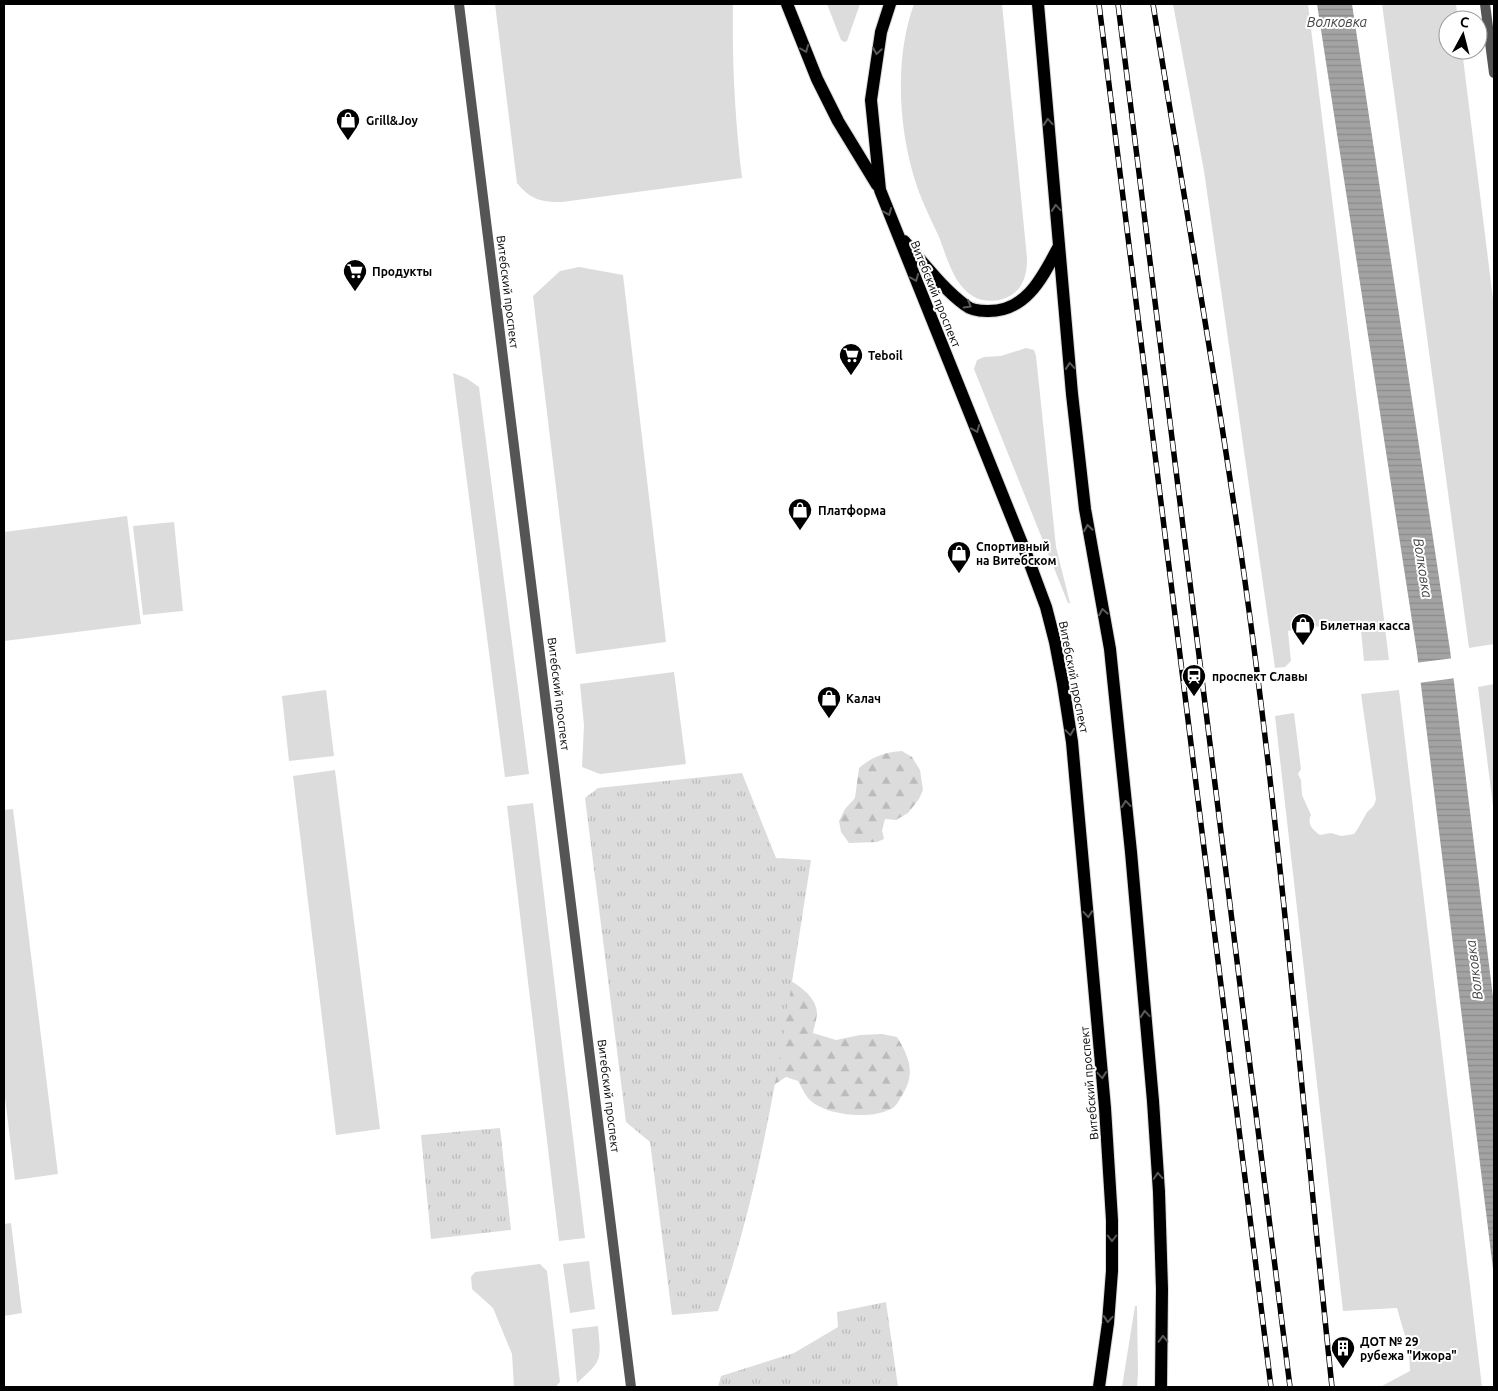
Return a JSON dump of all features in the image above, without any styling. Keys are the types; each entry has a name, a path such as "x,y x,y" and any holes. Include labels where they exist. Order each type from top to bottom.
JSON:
{"main road":[{"path":"788,4 821,87 838,121 880,190"},
{"name":"Витебский проспект","path":"890,4 879,41 871,100 880,190 1027,556 1046,608 1063,684 1072,742 1105,1108 1112,1220 1112,1271 1108,1323 1099,1387"},
{"path":"1029,4 1042,48"},
{"path":"1038,4 1072,394 1084,499 1110,649 1131,852 1159,1192 1162,1387"},
{"path":"897,233 950,292 966,306 978,311 994,311 1008,308 1022,301 1042,277 1059,246"}],"street":[{"name":"Витебский проспект","path":"459,4 631,1387"},
{"path":"1485,4 1494,73"}],"green space":[{"path":"495,4 733,4 735,91 742,178 562,202 537,199 527,193 517,183"},
{"path":"827,4 860,4 847,41 841,40"},
{"path":"914,4 1002,4 1027,265 1024,280 1020,287 1002,299 987,301 979,299 972,296 961,286 950,266 914,177 902,113 901,68 908,24"},
{"path":"1173,4 1308,4 1389,660 1364,661 1360,620 1288,631 1291,661 1285,667 1275,668 1204,171"},
{"path":"1382,4 1456,4 1457,10 1438,10 1438,60 1463,60 1494,307 1494,644 1469,648"},
{"path":"579,267 623,275 666,642 576,654 533,296 560,271"},
{"path":"1026,348 1034,350 1036,356 1056,547 1070,603 1068,603 974,369 977,360 984,357 1001,356"},
{"path":"453,373 466,378 479,387 529,774 505,777"},
{"path":"127,516 141,624 4,641 4,532"},
{"path":"174,522 183,611 143,615 133,526"},
{"path":"674,672 686,764 600,774 582,767 584,725 580,684"},
{"path":"1494,684 1494,814 1478,687"},
{"path":"326,690 334,756 289,761 282,696"},
{"path":"1399,690 1482,1387 1380,1387 1410,1371 1409,1350 1397,1308 1343,1311 1275,716 1294,713 1301,769 1298,774 1301,780 1302,795 1311,815 1311,826 1320,835 1331,833 1341,836 1354,834 1376,799 1361,694"},
{"path":"902,751 912,757 920,770 923,790 919,799 908,813 896,820 885,819 882,831 884,839 877,842 849,843 841,832 839,821 845,809 855,798 859,768 879,756"},
{"path":"335,770 380,1129 336,1135 293,776"},
{"path":"742,773 776,858 811,860 774,1088 750,1201 735,1256 718,1311 672,1315 650,1142 626,1122 585,798 598,788"},
{"path":"533,803 585,1238 559,1241 507,806"},
{"path":"13,809 58,1174 15,1180 4,1089 4,810"},
{"path":"780,975 804,990 813,1000 816,1006 817,1018 813,1033 836,1040 860,1035 882,1034 897,1037 908,1059 910,1074 906,1089 895,1106 875,1114 862,1115 825,1109 808,1098 798,1081 786,1077 766,1090"},
{"path":"500,1128 511,1230 431,1239 421,1135"},
{"path":"11,1223 22,1313 4,1316 4,1224"},
{"path":"589,1261 595,1309 570,1313 563,1264"},
{"path":"540,1264 547,1271 560,1382 555,1387 514,1387 512,1354 493,1308 472,1289 471,1277 475,1272"},
{"path":"886,1302 898,1387 718,1387 721,1376 794,1353 838,1327 837,1312"},
{"path":"1135,1306 1137,1306 1137,1387 1122,1387"},
{"path":"598,1326 600,1353 598,1359 592,1369 577,1383 572,1329"}],"water":[{"name":"Волковка","path":"1317,4 1352,4 1450,650 1494,1005 1494,1277 1417,653"}],"pier":[{"path":"1454,658 1456,678 1418,683 1415,663"}],"railway":[{"path":"1099,4 1271,1387"},
{"path":"1118,4 1290,1387"},
{"path":"1153,4 1219,406 1254,648 1286,925 1332,1387"}],"place":[{"name":"Grill&Joy","path":"348,141"},
{"name":"Продукты","path":"355,292"},
{"name":"Teboil","path":"851,376"},
{"name":"Платформа","path":"800,531"},
{"name":"Спортивный на Витебском","path":"959,574"},
{"name":"Билетная касса","path":"1303,646"},
{"name":"проспект Славы","path":"1194,697"},
{"name":"Калач","path":"829,719"},
{"name":"ДОТ № 29 рубежа \"Ижора\"","path":"1343,1369"}]}
